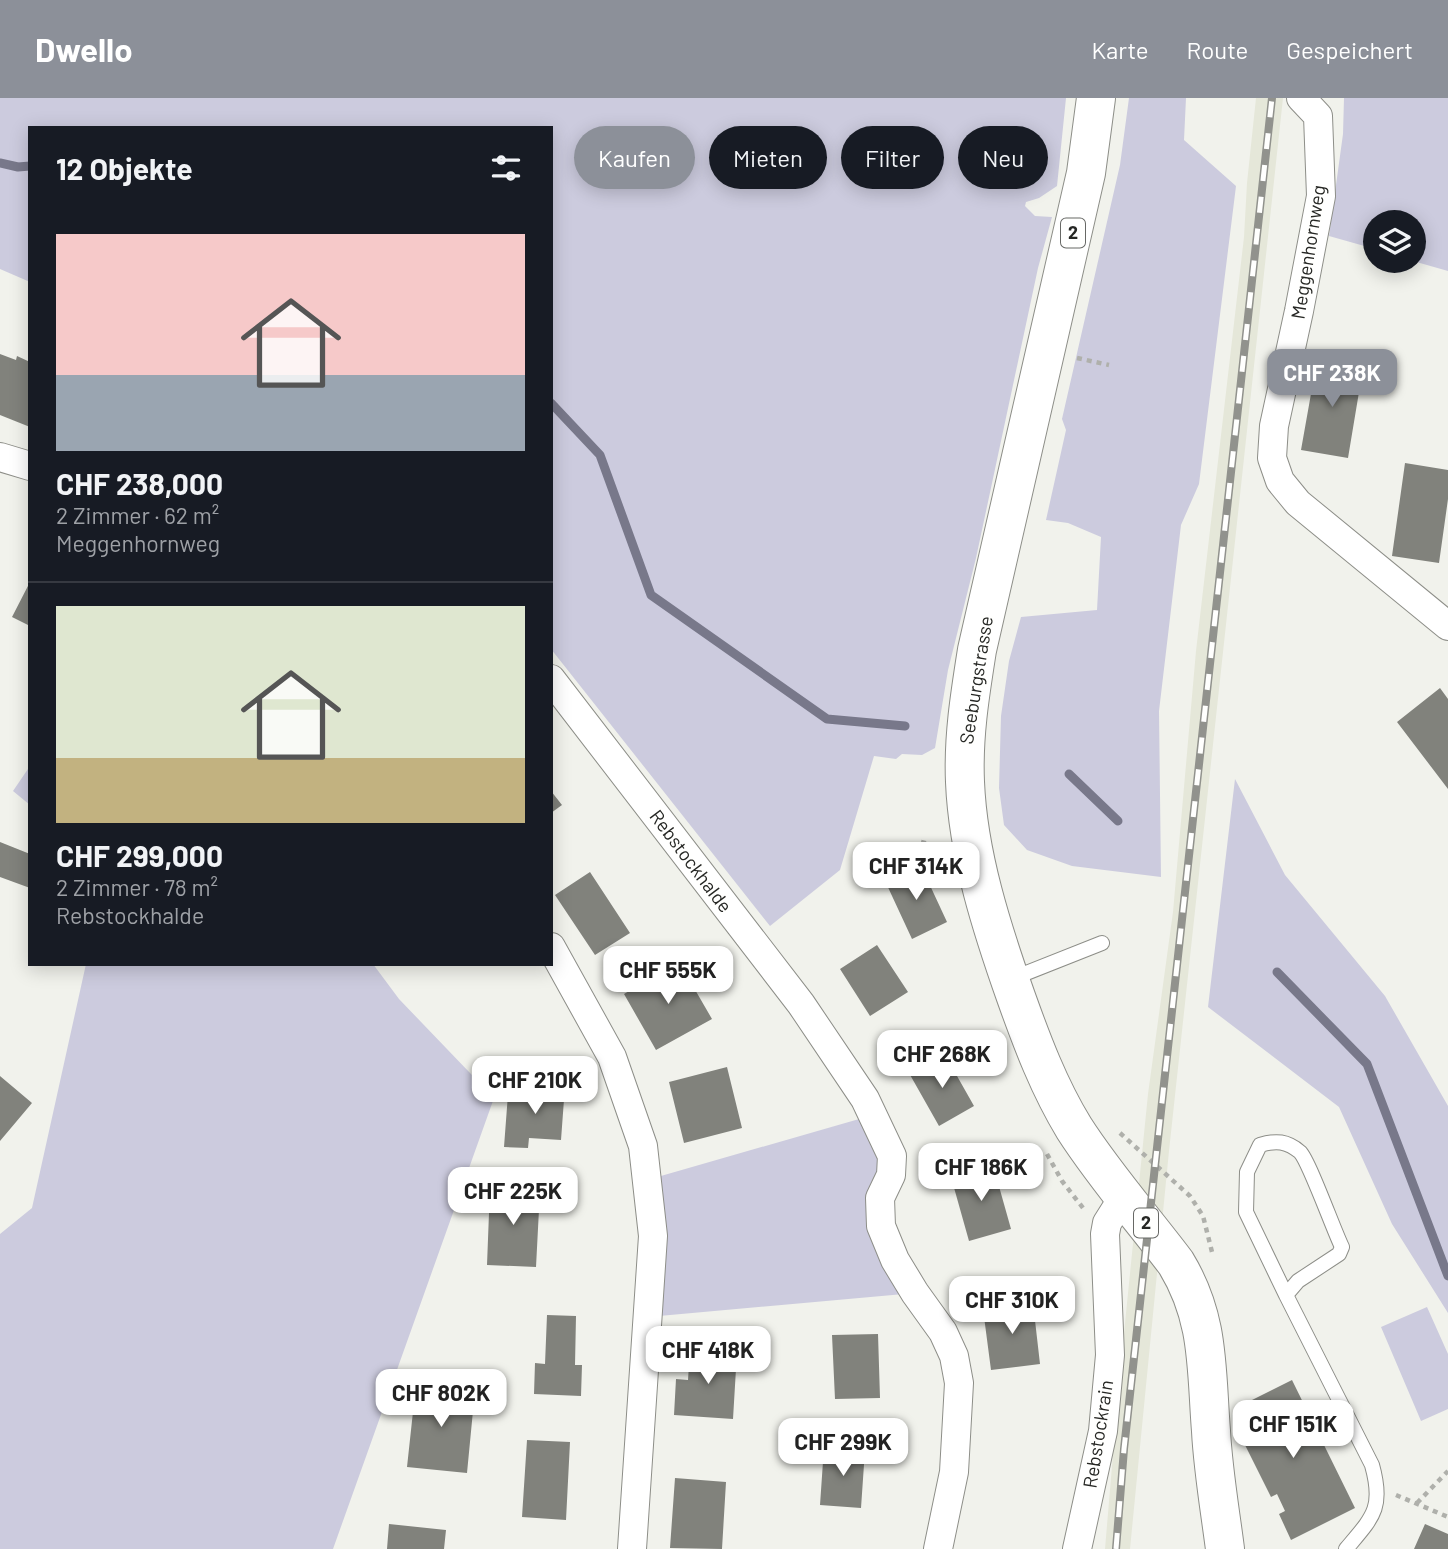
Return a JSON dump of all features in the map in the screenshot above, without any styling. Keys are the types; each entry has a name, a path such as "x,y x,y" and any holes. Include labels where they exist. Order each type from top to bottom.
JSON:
{"main road":[{"name":"Seeburgstrasse","path":"1096,98 1086,173 977,650 967,716 965,781 970,834 987,904 1035,1048 1070,1120 1097,1162 1187,1280 1203,1328 1211,1433 1225,1549"}],"street":[{"name":"Meggenhornweg","path":"1313,104 1321,196 1274,426 1272,458 1280,481 1298,503 1448,626"},
{"path":"0,457 28,465"},
{"name":"Rebstockhalde","path":"553,682 801,1004 865,1099 892,1156 891,1175 880,1198 881,1226 895,1260 943,1332 954,1356 959,1383 954,1472 938,1549"},
{"path":"553,951 612,1057 643,1146 653,1236 632,1549"},
{"name":"Rebstockrain","path":"1077,1549 1102,1431 1110,1355 1105,1234 1107,1223 1124,1196"}],"lane":[{"path":"1010,979 1102,943"},
{"path":"1286,1294 1298,1281 1339,1254 1342,1247 1302,1154 1284,1142 1273,1141 1260,1146 1247,1172 1246,1212 1286,1294 1373,1465 1378,1488 1372,1518 1346,1549"}],"path":[{"path":"1116,1129 1190,1195 1203,1216 1214,1261"},
{"path":"1067,1187 1078,1201"},
{"path":"1448,1471 1417,1503 1448,1517"}],"shaded area":[{"path":"0,98 1066,98 1057,186 1039,198 1026,202 1025,206 1035,216 1052,217 1038,268 976,558 948,670 935,748 922,755 902,754 896,759 874,756 840,870 770,926 553,652 553,126 28,126 28,281 0,269"},
{"path":"1129,98 1186,98 1184,140 1236,186 1199,484 1181,525 1159,711 1161,877 1072,866 1027,850 1004,825 999,788 1001,716 1009,661 1021,617 1097,610 1101,537 1068,523 1046,520 1066,430 1062,419 1120,165"},
{"path":"1256,98 1283,98 1169,1151 1130,1549 1105,1549 1148,1094 1173,912 1196,651 1244,237"},
{"path":"1344,98 1448,98 1448,271 1426,265 1426,210 1363,210 1363,246 1329,236 1343,134"},
{"path":"28,769 28,803 13,791"},
{"path":"1235,779 1285,875 1385,996 1448,1106 1448,1313 1392,1224 1339,1107 1208,1007"},
{"path":"86,966 374,966 399,999 494,1098 333,1549 0,1549 0,1234 32,1208"},
{"path":"873,1115 892,1156 880,1198 915,1293 648,1317 647,1180"},
{"path":"1427,1307 1448,1354 1448,1409 1421,1421 1381,1327"}],"building":[{"path":"0,354 16,360 17,356 28,361 28,426 0,415"},
{"path":"1317,360 1363,368 1348,458 1301,450"},
{"path":"1405,463 1448,470 1448,499 1439,563 1392,556"},
{"path":"28,586 28,625 12,617"},
{"path":"1440,688 1448,699 1448,789 1397,722"},
{"path":"553,794 562,805 553,812"},
{"path":"0,842 28,853 28,887 0,877"},
{"path":"921,866 947,922 912,939 886,883"},
{"path":"590,872 630,933 595,955 555,895"},
{"path":"877,945 908,992 870,1016 840,969"},
{"path":"679,962 712,1019 656,1050 624,994"},
{"path":"944,1053 974,1106 939,1126 909,1073"},
{"path":"727,1067 742,1128 684,1143 669,1082"},
{"path":"0,1076 32,1103 0,1141"},
{"path":"534,1084 565,1086 561,1140 529,1138 528,1148 504,1147 508,1094 533,1096"},
{"path":"993,1165 1011,1229 969,1241 951,1177"},
{"path":"490,1187 540,1190 536,1267 487,1265"},
{"path":"1033,1303 1040,1364 991,1370 983,1309"},
{"path":"547,1315 576,1316 575,1365 582,1365 581,1396 534,1394 535,1363 545,1364"},
{"path":"878,1334 880,1398 835,1399 832,1335"},
{"path":"690,1349 737,1352 733,1419 674,1415 676,1379 688,1380"},
{"path":"1292,1380 1355,1508 1291,1540 1279,1514 1285,1511 1277,1494 1271,1497 1237,1429 1248,1402"},
{"path":"416,1384 475,1390 467,1473 407,1467"},
{"path":"527,1440 570,1442 566,1520 522,1517"},
{"path":"824,1447 865,1450 861,1508 820,1505"},
{"path":"675,1478 726,1482 722,1549 670,1548"},
{"path":"389,1524 446,1530 444,1549 387,1549"},
{"path":"1425,1524 1448,1534 1448,1549 1414,1549"}],"waterway":[{"path":"0,163 28,166"},
{"path":"553,405 600,455 651,595 827,719 905,726"},
{"path":"1069,774 1118,821"},
{"path":"1277,972 1367,1064 1448,1276"}],"railway":[{"path":"1116,1549 1124,1449 1272,98"}]}
